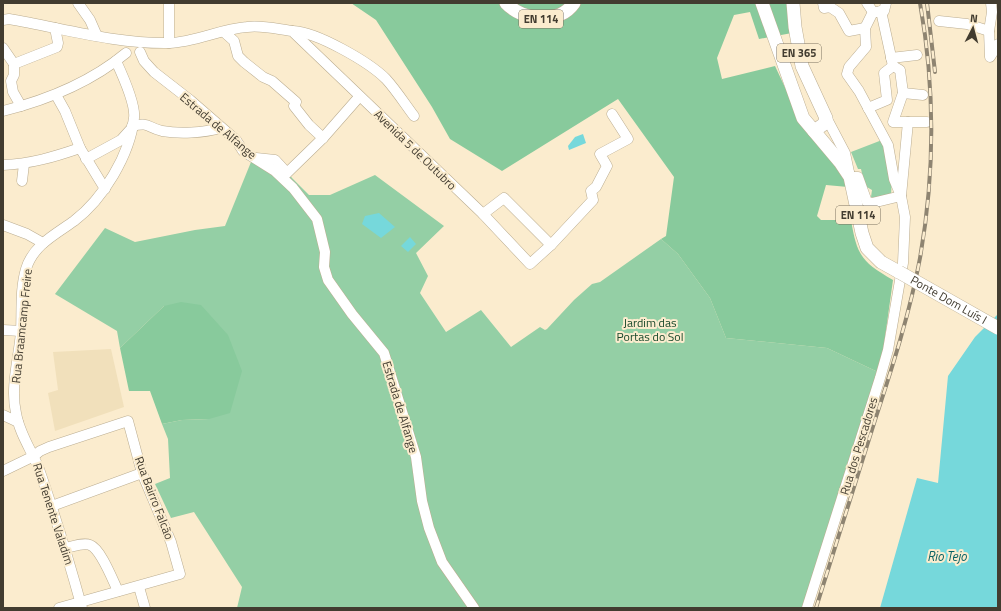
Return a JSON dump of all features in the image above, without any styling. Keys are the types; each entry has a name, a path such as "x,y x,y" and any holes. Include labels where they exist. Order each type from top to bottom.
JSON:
{"main road":[{"name":"EN 114","path":"506,3 522,13 539,19 557,16 571,8 574,3"},
{"name":"EN 114","path":"762,3 803,118 840,162 850,177 862,233 867,248 881,262 900,277"},
{"name":"EN 365","path":"793,3 795,27 802,66 825,115"},
{"path":"814,132 824,124 825,115"},
{"name":"Ponte Dom Luís I","path":"900,277 998,328"}],"street":[{"path":"78,3 90,20 97,36"},
{"path":"169,3 170,43"},
{"path":"823,3 824,8 830,7 838,13 849,31 865,28 880,9"},
{"path":"867,3 880,9"},
{"path":"991,3 992,12 989,31 990,57 998,44"},
{"path":"880,9 892,62 900,70 903,93 893,122 927,122"},
{"path":"3,20 9,19 123,41 140,47"},
{"path":"939,21 967,24 989,31"},
{"path":"3,111 56,95 116,61 126,53 140,47 187,42 246,27 261,27 296,34 306,33 354,56 386,80 414,116"},
{"path":"14,64 57,47 58,43 54,28"},
{"path":"865,28 866,46 849,67 847,74 859,91 888,145 894,179 901,196"},
{"path":"224,32 234,41 238,56 296,102 294,106 309,125 323,138"},
{"name":"Avenida 5 de Outubro","path":"296,34 359,97 483,214 530,264 551,245"},
{"path":"123,41 126,53"},
{"name":"Estrada de Alfange","path":"140,47 144,61 154,72 190,100 220,128 236,140 243,151 275,171 293,188 307,205 318,225 325,252 324,267 328,280 352,314 384,353 416,457 422,501 429,528 442,562 474,608"},
{"path":"3,48 14,64 14,75 11,81 13,92 21,106"},
{"path":"868,108 887,100 884,73 892,62 917,55"},
{"name":"Rua Braamcamp Freire","path":"18,422 15,412 15,388 21,331 21,305 26,268 43,243 82,214 105,189 129,143 134,117 132,106 116,61"},
{"path":"903,93 923,95"},
{"path":"56,95 65,111 80,148 105,189"},
{"path":"254,158 274,160 287,173 323,138 359,97"},
{"path":"483,214 504,198 551,245 593,200 590,190 596,187 607,166 600,154 628,139 612,114"},
{"path":"825,115 845,153 850,177 858,177 867,202 872,203 901,196"},
{"path":"901,196 908,122"},
{"path":"86,159 128,135 132,126 144,124 160,130 174,132 212,130 220,128"},
{"path":"3,165 24,164 52,158 80,148"},
{"path":"22,181 24,164"},
{"name":"Rua dos Pescadores","path":"807,608 888,350 903,263 905,217 901,196"},
{"path":"3,226 27,234 43,243"},
{"path":"3,330 21,331"},
{"path":"3,416 18,422"},
{"name":"Rua Bairro Falcão","path":"34,456 40,451 49,447 128,421 142,473 171,542 180,574 139,587"},
{"name":"Rua Tenente Valadim","path":"18,422 34,456 52,506 81,605"},
{"path":"3,471 34,456"},
{"path":"52,506 142,473"},
{"path":"65,548 85,544 92,546 103,560 118,591"},
{"path":"60,608 81,605 118,591 139,587 145,608"}],"shaded area":[{"path":"111,349 124,407 55,431 48,393 58,390 53,352"}],"green space":[{"path":"351,3 789,3 792,33 759,39 750,12 734,15 717,58 722,79 775,66 790,98 843,171 848,187 826,185 817,216 821,220 851,220 856,242 863,257 874,268 893,280 880,373 827,348 726,338 710,298 678,254 661,239 666,236 674,177 618,99 502,171 450,139 432,107 376,20"},
{"path":"882,140 892,175 891,196 873,199 871,197 872,190 865,186 861,169 858,169 851,152"},
{"name":"Jardim das Portas do Sol","path":"275,155 292,178 309,195 330,195 375,175 444,226 416,253 428,276 420,293 446,332 481,310 511,347 540,327 545,330 547,329 574,300 592,284 600,282 661,239 678,254 710,298 726,338 827,348 880,373 804,608 237,608 242,587 194,512 171,518 155,484 170,478 168,439 162,424 182,420 209,419 164,306 120,348 117,331 55,294 105,228 135,242 195,230 225,226 251,162"},
{"path":"181,302 201,305 228,335 242,371 230,413 209,419 182,420 162,424 150,391 129,391 120,348 164,306"}],"water":[{"path":"583,134 586,143 569,150 568,146 575,137"},
{"path":"379,213 395,227 381,238 362,224 365,216"},
{"path":"410,237 416,244 408,252 401,246"},
{"name":"Rio Tejo","path":"998,314 998,608 880,608 917,478 938,483 948,376 975,337"}],"railway":[{"path":"816,608 895,358 920,258 925,226 931,162 931,98 925,35 920,3"},
{"path":"927,3 935,72"}]}
